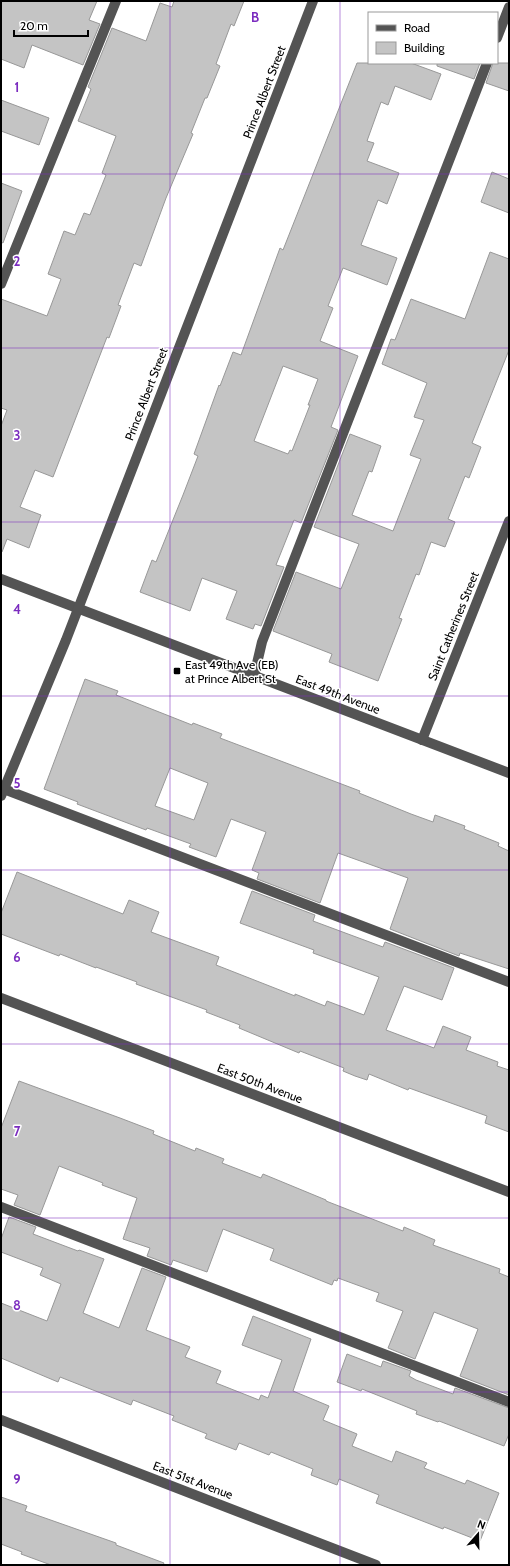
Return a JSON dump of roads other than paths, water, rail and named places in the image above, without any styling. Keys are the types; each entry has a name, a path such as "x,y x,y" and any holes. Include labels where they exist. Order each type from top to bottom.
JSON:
{"street":[{"path":"1,284 116,1"},
{"name":"Prince Albert Street","path":"2,791 78,609 313,1"},
{"path":"498,35 509,7"},
{"path":"254,676 262,642 487,64"},
{"name":"Saint Catherines Street","path":"422,740 509,521"},
{"name":"East 49th Avenue","path":"1,579 509,773"},
{"path":"2,791 509,982"},
{"name":"East 50th Avenue","path":"1,998 509,1192"},
{"path":"1,1207 509,1402"},
{"name":"East 51st Avenue","path":"1,1420 376,1565"}],"place":[{"name":"East 49th Ave (EB) at Prince Albert St","path":"177,671"}]}
